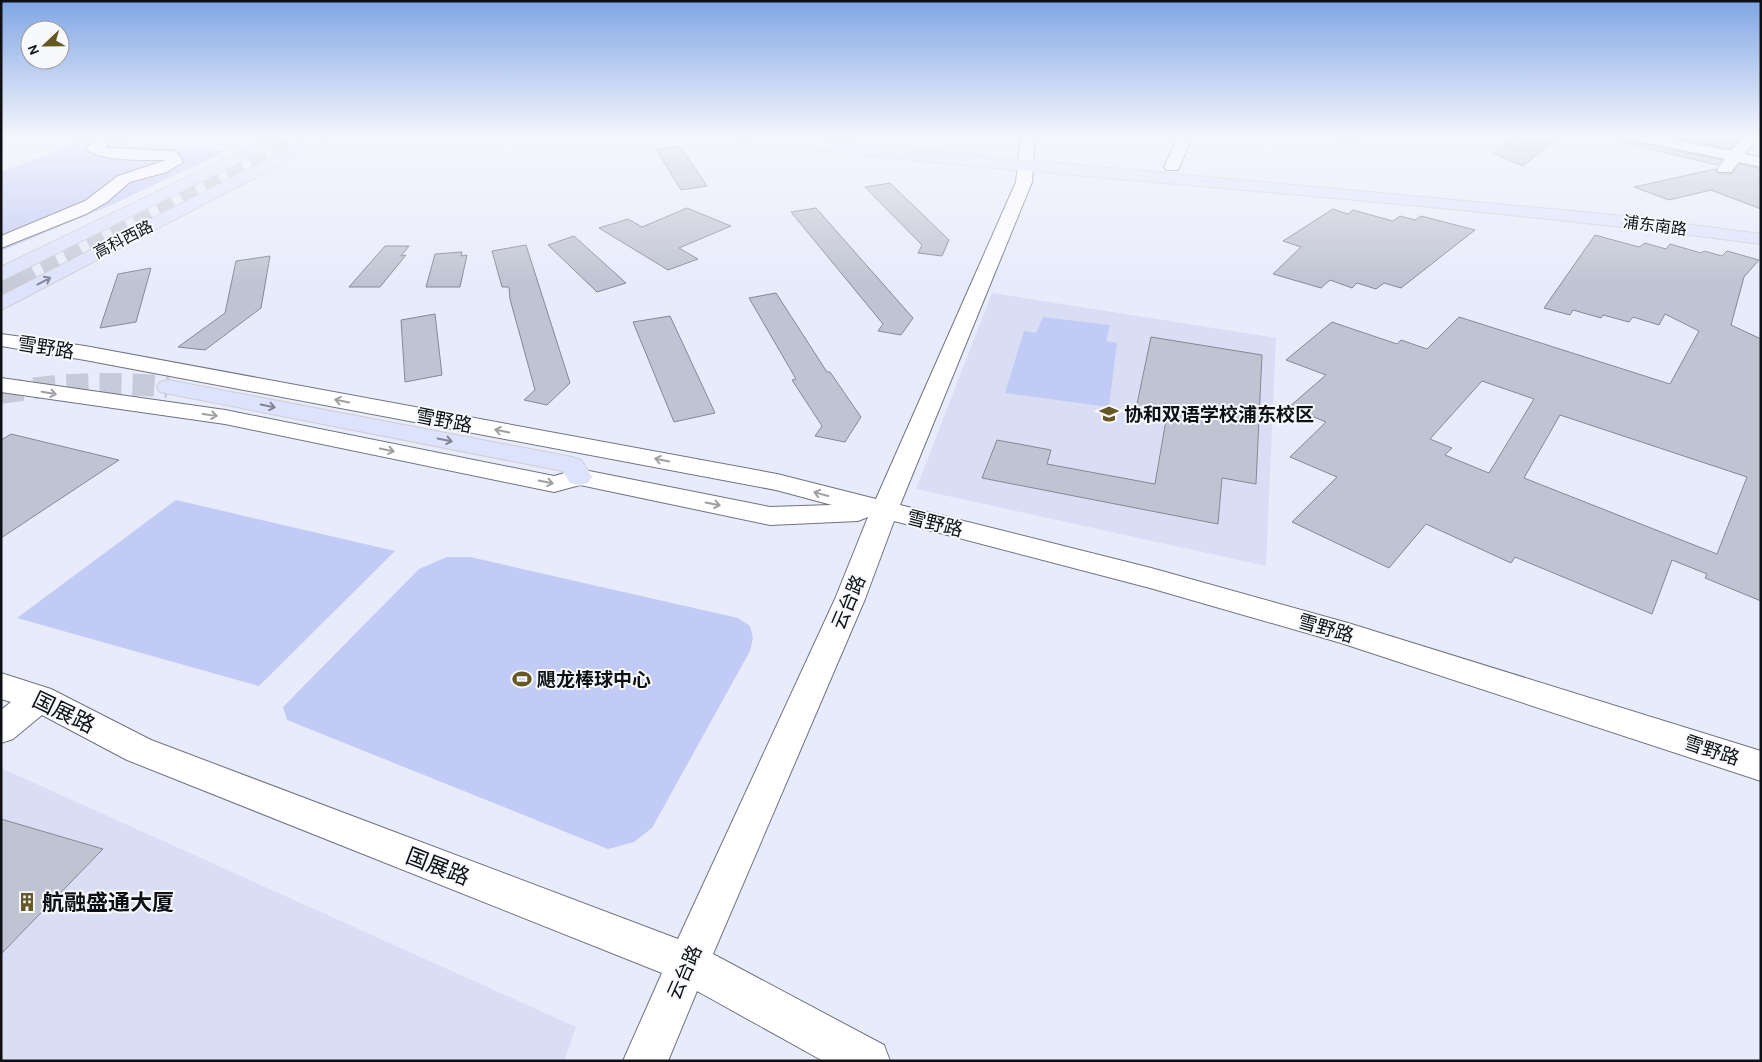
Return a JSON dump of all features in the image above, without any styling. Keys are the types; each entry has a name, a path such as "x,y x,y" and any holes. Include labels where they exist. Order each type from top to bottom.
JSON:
{"main road":[{"name":"高科西路","path":"1,275 185,185"},
{"path":"1,282 188,185"},
{"name":"高科西路","path":"1,304 231,185"},
{"name":"浦东南路","path":"1273,185 1625,221 1761,239"},
{"name":"浦东南路","path":"1352,185 1633,212 1761,229"},
{"path":"168,387 572,465 579,477"}],"street":[{"path":"1,242 90,206 107,196 118,185"},
{"name":"云台路","path":"645,1061 850,599 884,511 1023,185"},
{"name":"雪野路","path":"1,340 85,353 777,482 1151,578 1348,634 1761,766"},
{"name":"雪野路","path":"1,384 225,417 554,484 579,477 770,516 884,511"},
{"name":"国展路","path":"1,686 39,698 139,750 688,963 868,1061"},
{"path":"1,729 39,698"}],"shaded area":[{"path":"1,185 155,185 109,206 1,251"},
{"name":"协和双语学校浦东校区","path":"992,293 1276,338 1266,566 916,489"},
{"path":"1043,317 1110,325 1106,341 1117,343 1109,407 1005,393 1024,331 1036,333"},
{"path":"176,500 395,551 259,686 17,618"},
{"name":"飓龙棒球中心","path":"447,557 470,557 738,618 750,626 753,638 750,651 652,828 634,842 608,849 287,720 283,707 419,569"},
{"path":"1,768 576,1027 564,1061 1,1061"}],"building":[{"path":"678,185 707,186 681,190"},
{"path":"892,185 949,240 942,256 918,253 922,245 865,187"},
{"path":"1645,185 1761,185 1761,209 1711,190 1669,200 1634,187"},
{"path":"687,208 731,226 679,248 698,259 668,270 599,228 628,219 642,227"},
{"path":"816,208 913,318 901,335 878,331 883,324 791,212"},
{"path":"1333,209 1348,214 1353,210 1393,221 1400,216 1415,220 1421,216 1475,230 1401,288 1384,283 1376,289 1357,283 1352,288 1330,280 1321,288 1273,274 1301,247 1283,241"},
{"path":"1595,235 1639,247 1645,243 1666,249 1670,244 1701,253 1704,251 1722,256 1727,251 1759,260 1744,277 1731,325 1761,339 1761,601 1705,578 1707,574 1672,560 1652,614 1515,557 1511,563 1426,524 1389,568 1292,522 1337,477 1290,457 1326,422 1289,407 1326,375 1286,360 1332,322 1397,344 1401,340 1427,349 1459,317 1670,384 1699,331 1665,314 1659,325 1633,317 1629,322 1603,315 1601,318 1573,310 1570,315 1544,308","holes":["1482,381 1534,399 1489,473 1445,455 1452,448 1430,439","1560,415 1747,477 1717,554 1524,478"]},
{"path":"574,236 626,283 597,292 548,245"},
{"path":"526,245 570,383 547,405 524,400 535,390 510,299 509,287 502,287 492,251"},
{"path":"385,246 409,246 401,256 406,255 380,287 349,287"},
{"path":"462,252 461,256 467,255 460,287 426,287 435,254"},
{"path":"270,256 261,308 205,350 178,347 225,313 236,261"},
{"path":"151,268 136,322 100,328 118,274"},
{"path":"776,293 827,372 830,372 861,417 845,442 815,436 822,426 792,380 796,379 749,298"},
{"path":"435,314 442,375 405,382 401,320"},
{"path":"670,316 715,413 674,422 633,322"},
{"path":"1151,337 1262,355 1256,484 1222,478 1218,524 982,478 997,440 1051,450 1047,464 1155,484 1167,414 1136,409"},
{"path":"11,434 119,460 1,538 1,440"},
{"name":"航融盛通大厦","path":"1,819 103,849 1,954"}],"tunnel":[{"path":"20,282 213,185"},
{"path":"1,291 22,280"},
{"path":"1,393 84,384 168,387"}],"place":[{"name":"协和双语学校浦东校区","path":"1109,414"},
{"name":"飓龙棒球中心","path":"522,679"},
{"name":"航融盛通大厦","path":"27,902"}]}
